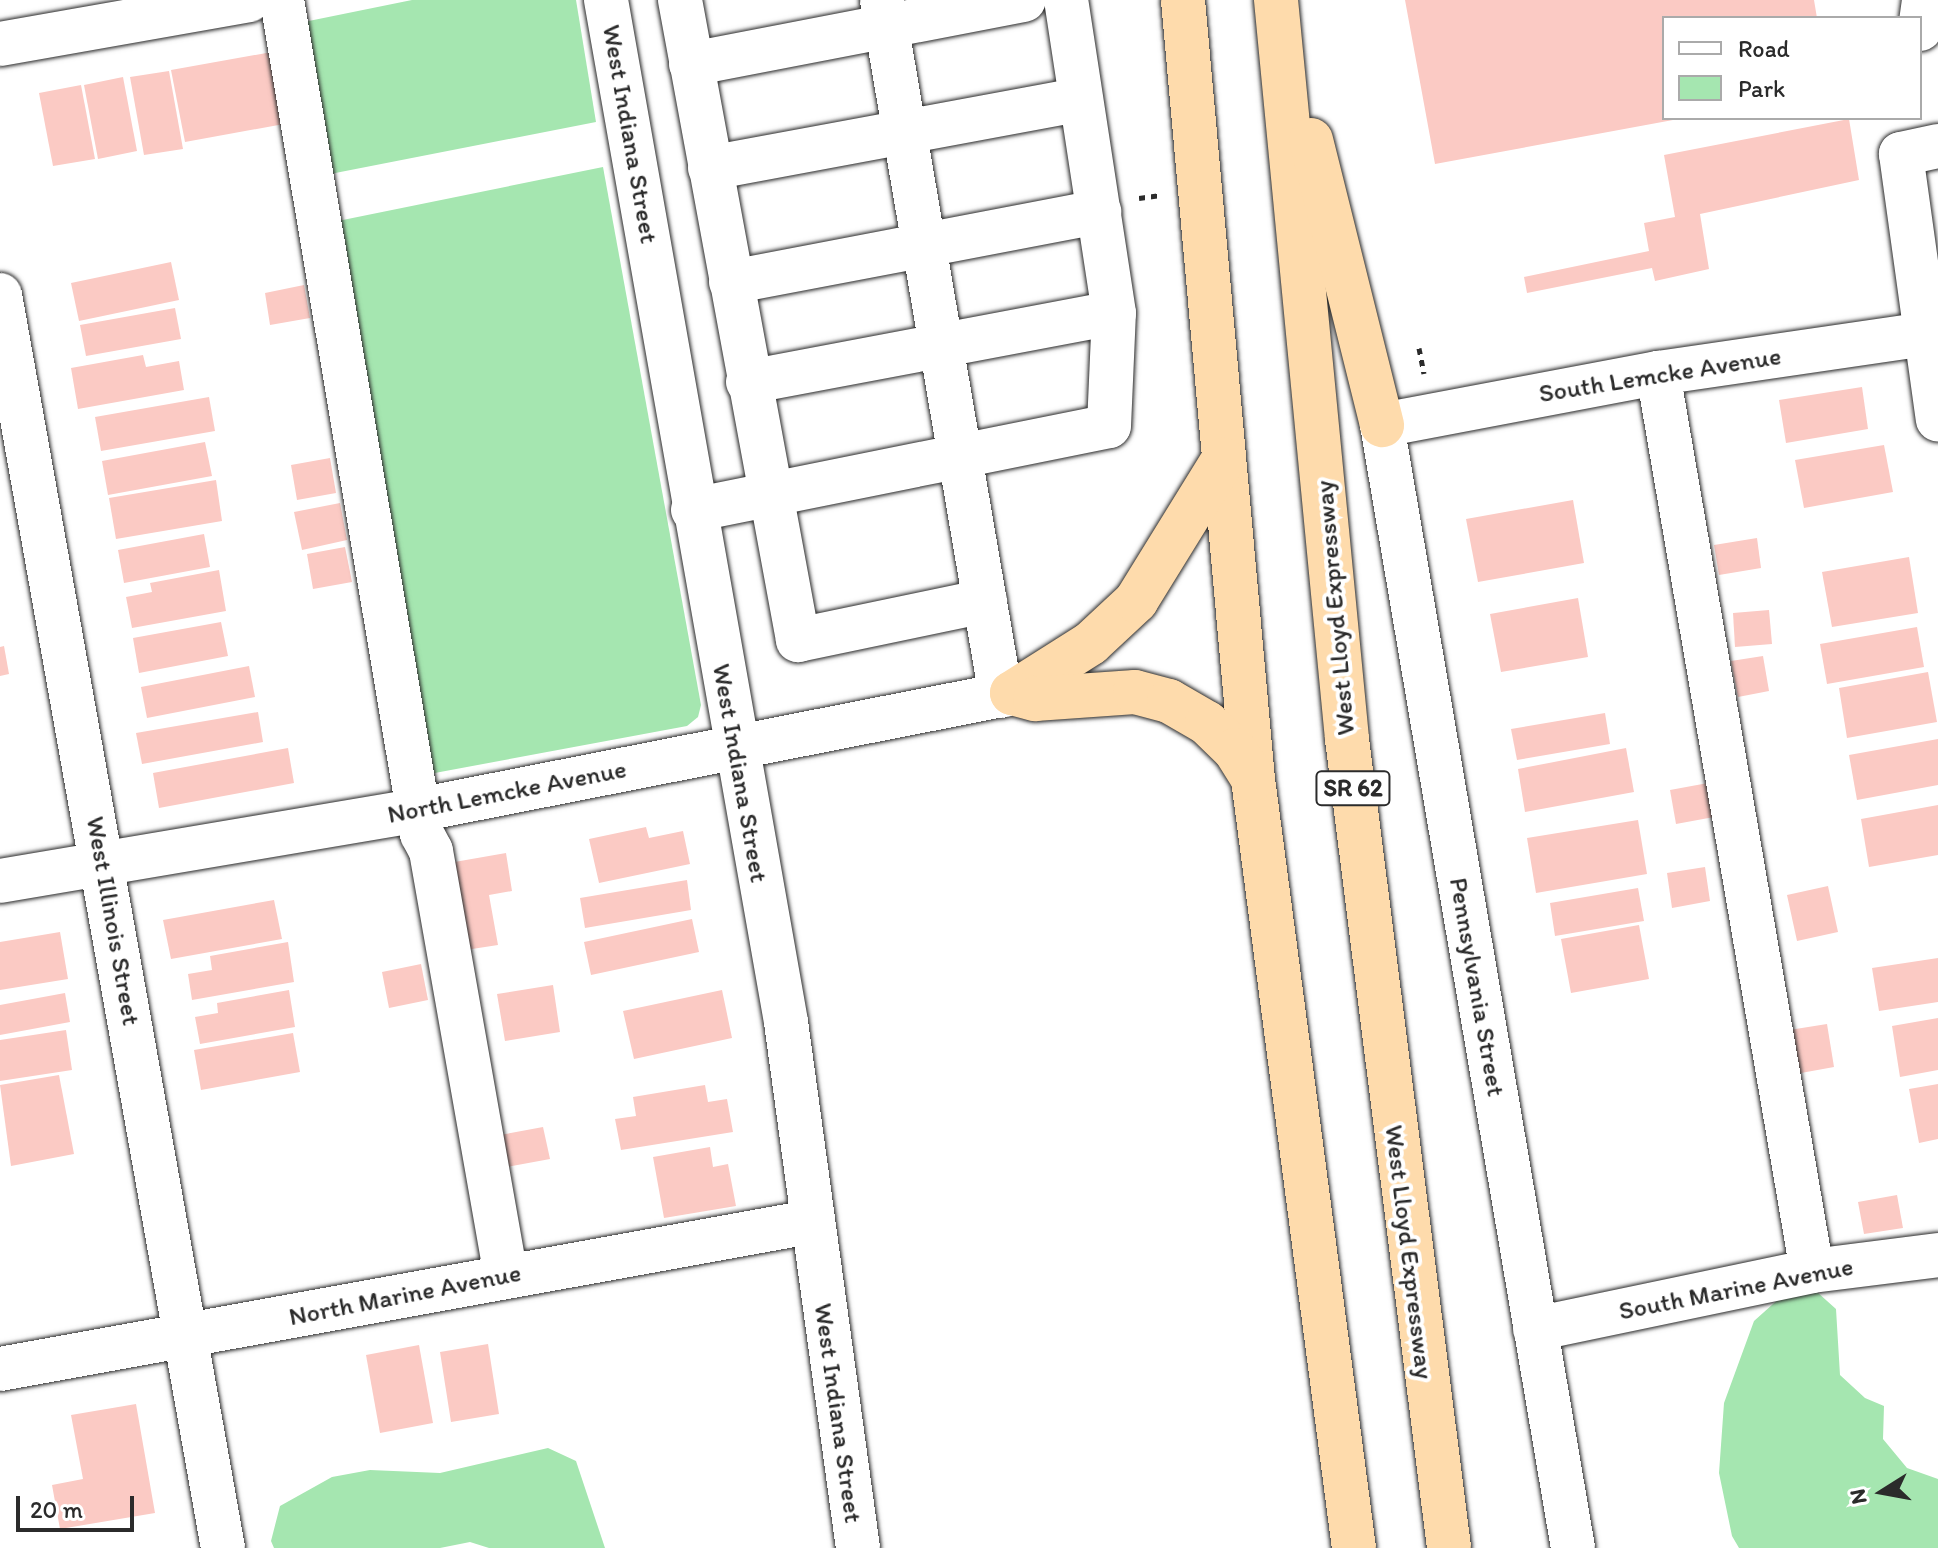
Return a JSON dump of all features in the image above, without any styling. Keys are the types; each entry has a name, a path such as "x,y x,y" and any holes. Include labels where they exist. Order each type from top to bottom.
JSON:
{"highway":[{"path":"1183,0 1253,779 1354,1548"},
{"path":"1278,12 1352,288 1382,425"},
{"name":"West Lloyd Expressway","path":"1278,12 1347,739 1449,1548"},
{"path":"1006,694 1091,643 1136,601 1223,460"},
{"path":"1006,694 1035,699 1135,692 1169,701 1207,723 1235,750 1253,779"}],"street":[{"path":"0,44 249,0"},
{"path":"282,0 418,810 431,851 506,1276"},
{"name":"West Indiana Street","path":"606,0 693,510 786,1022 810,1222 858,1548"},
{"path":"680,0 768,498 798,640 985,601"},
{"path":"691,64 885,14 1024,0"},
{"path":"693,510 962,459 1109,426 1114,313 1112,206 1081,99 1066,0"},
{"path":"885,14 944,346 985,601 1006,694"},
{"path":"710,168 1081,99"},
{"path":"1915,139 1938,419"},
{"path":"731,282 1112,206"},
{"name":"West Illinois Street","path":"0,295 188,1336 223,1548"},
{"path":"748,382 1114,313"},
{"name":"South Lemcke Avenue","path":"1382,425 1658,373 1931,333"},
{"path":"1658,373 1812,1271"},
{"name":"Pennsylvania Street","path":"1382,425 1573,1548"},
{"name":"North Lemcke Avenue","path":"0,881 418,810 1006,694"},
{"name":"North Marine Avenue","path":"0,1369 810,1222"},
{"name":"South Marine Avenue","path":"1535,1329 1812,1271 1938,1255"}],"path":[{"path":"1112,206 1161,195"}],"green space":[{"path":"412,0 576,0 596,122 320,176 294,24"},
{"path":"603,167 701,705 698,717 687,726 424,775 328,223"},
{"path":"1817,1292 1836,1309 1840,1375 1865,1398 1884,1406 1883,1439 1907,1468 1938,1479 1938,1548 1739,1548 1732,1536 1719,1473 1724,1403 1754,1321 1783,1295"},
{"path":"548,1448 576,1461 605,1548 489,1548 470,1542 440,1548 274,1548 271,1541 280,1506 332,1477 370,1470 440,1473"}],"building":[{"path":"1405,0 1814,0 1817,16 1662,16 1662,120 1673,120 1435,164"},
{"path":"272,52 284,124 185,142 171,70"},
{"path":"169,71 183,149 144,155 130,77"},
{"path":"123,77 137,151 98,159 84,85"},
{"path":"81,85 95,159 53,166 39,93"},
{"path":"1849,120 1859,180 1700,214 1709,269 1655,281 1652,268 1527,293 1524,277 1649,251 1644,223 1675,217 1664,155"},
{"path":"171,262 179,300 79,321 71,283"},
{"path":"304,285 310,318 270,325 265,293"},
{"path":"175,308 181,339 86,356 80,325"},
{"path":"143,355 146,367 179,361 184,390 78,409 71,368"},
{"path":"1862,387 1868,429 1786,443 1779,400"},
{"path":"209,397 215,431 101,451 95,417"},
{"path":"205,442 212,476 108,495 102,461"},
{"path":"1884,445 1893,492 1804,508 1795,460"},
{"path":"330,458 336,493 297,500 291,465"},
{"path":"216,480 222,521 116,539 109,498"},
{"path":"1573,500 1584,563 1478,582 1466,519"},
{"path":"340,503 347,540 302,550 294,512"},
{"path":"204,534 210,567 124,583 118,550"},
{"path":"1757,538 1761,568 1719,575 1714,545"},
{"path":"345,547 352,582 313,589 307,554"},
{"path":"1909,557 1918,613 1832,627 1822,572"},
{"path":"219,570 226,611 132,628 126,597 152,592 150,583"},
{"path":"1578,598 1588,657 1501,672 1490,614"},
{"path":"1769,610 1772,644 1735,647 1733,613"},
{"path":"221,622 228,656 139,673 133,638"},
{"path":"1917,627 1924,667 1827,684 1820,644"},
{"path":"4,646 9,674 0,676 0,647"},
{"path":"1763,656 1769,691 1738,697 1731,661"},
{"path":"249,666 255,697 147,718 141,687"},
{"path":"1928,672 1937,722 1847,738 1839,688"},
{"path":"258,712 263,742 142,764 136,733"},
{"path":"1605,713 1610,744 1517,760 1511,729"},
{"path":"1938,739 1938,785 1857,800 1849,755"},
{"path":"288,748 294,783 159,808 153,773"},
{"path":"1626,748 1634,792 1525,812 1518,769"},
{"path":"1708,783 1714,817 1676,824 1670,790"},
{"path":"1938,805 1938,855 1869,867 1861,819"},
{"path":"1638,820 1647,874 1536,893 1527,838"},
{"path":"646,827 649,838 683,831 690,864 599,883 589,839"},
{"path":"506,853 512,891 489,895 498,945 459,951 443,864"},
{"path":"1705,867 1710,901 1672,908 1667,873"},
{"path":"687,880 691,910 585,928 580,898"},
{"path":"1828,886 1838,932 1797,941 1787,895"},
{"path":"1638,888 1644,921 1555,936 1550,903"},
{"path":"274,900 282,939 171,959 163,920"},
{"path":"692,919 699,952 591,975 584,942"},
{"path":"1639,925 1649,979 1571,993 1561,939"},
{"path":"60,932 68,979 0,990 0,942"},
{"path":"288,942 294,982 192,1000 188,974 212,970 210,956"},
{"path":"1938,958 1938,1002 1879,1011 1872,968"},
{"path":"421,964 428,1000 389,1008 382,972"},
{"path":"553,985 560,1032 505,1041 497,994"},
{"path":"289,990 295,1027 200,1044 195,1017 218,1013 217,1003"},
{"path":"722,990 732,1038 634,1059 623,1011"},
{"path":"65,993 70,1022 0,1035 0,1005"},
{"path":"1938,1018 1938,1070 1900,1077 1892,1026"},
{"path":"1827,1024 1834,1067 1790,1075 1783,1031"},
{"path":"66,1030 72,1070 0,1081 0,1040"},
{"path":"293,1033 300,1072 201,1090 194,1050"},
{"path":"59,1075 74,1154 11,1166 0,1085"},
{"path":"1938,1084 1938,1139 1919,1143 1909,1089"},
{"path":"705,1085 708,1102 727,1099 733,1132 621,1150 615,1119 636,1116 633,1097"},
{"path":"543,1127 550,1159 506,1167 500,1135"},
{"path":"710,1147 713,1167 728,1164 736,1206 664,1218 653,1157"},
{"path":"1897,1195 1903,1228 1864,1234 1858,1202"},
{"path":"488,1344 499,1414 451,1422 440,1352"},
{"path":"419,1345 433,1423 380,1433 366,1355"},
{"path":"136,1404 155,1513 60,1529 52,1485 83,1479 71,1415"}]}
